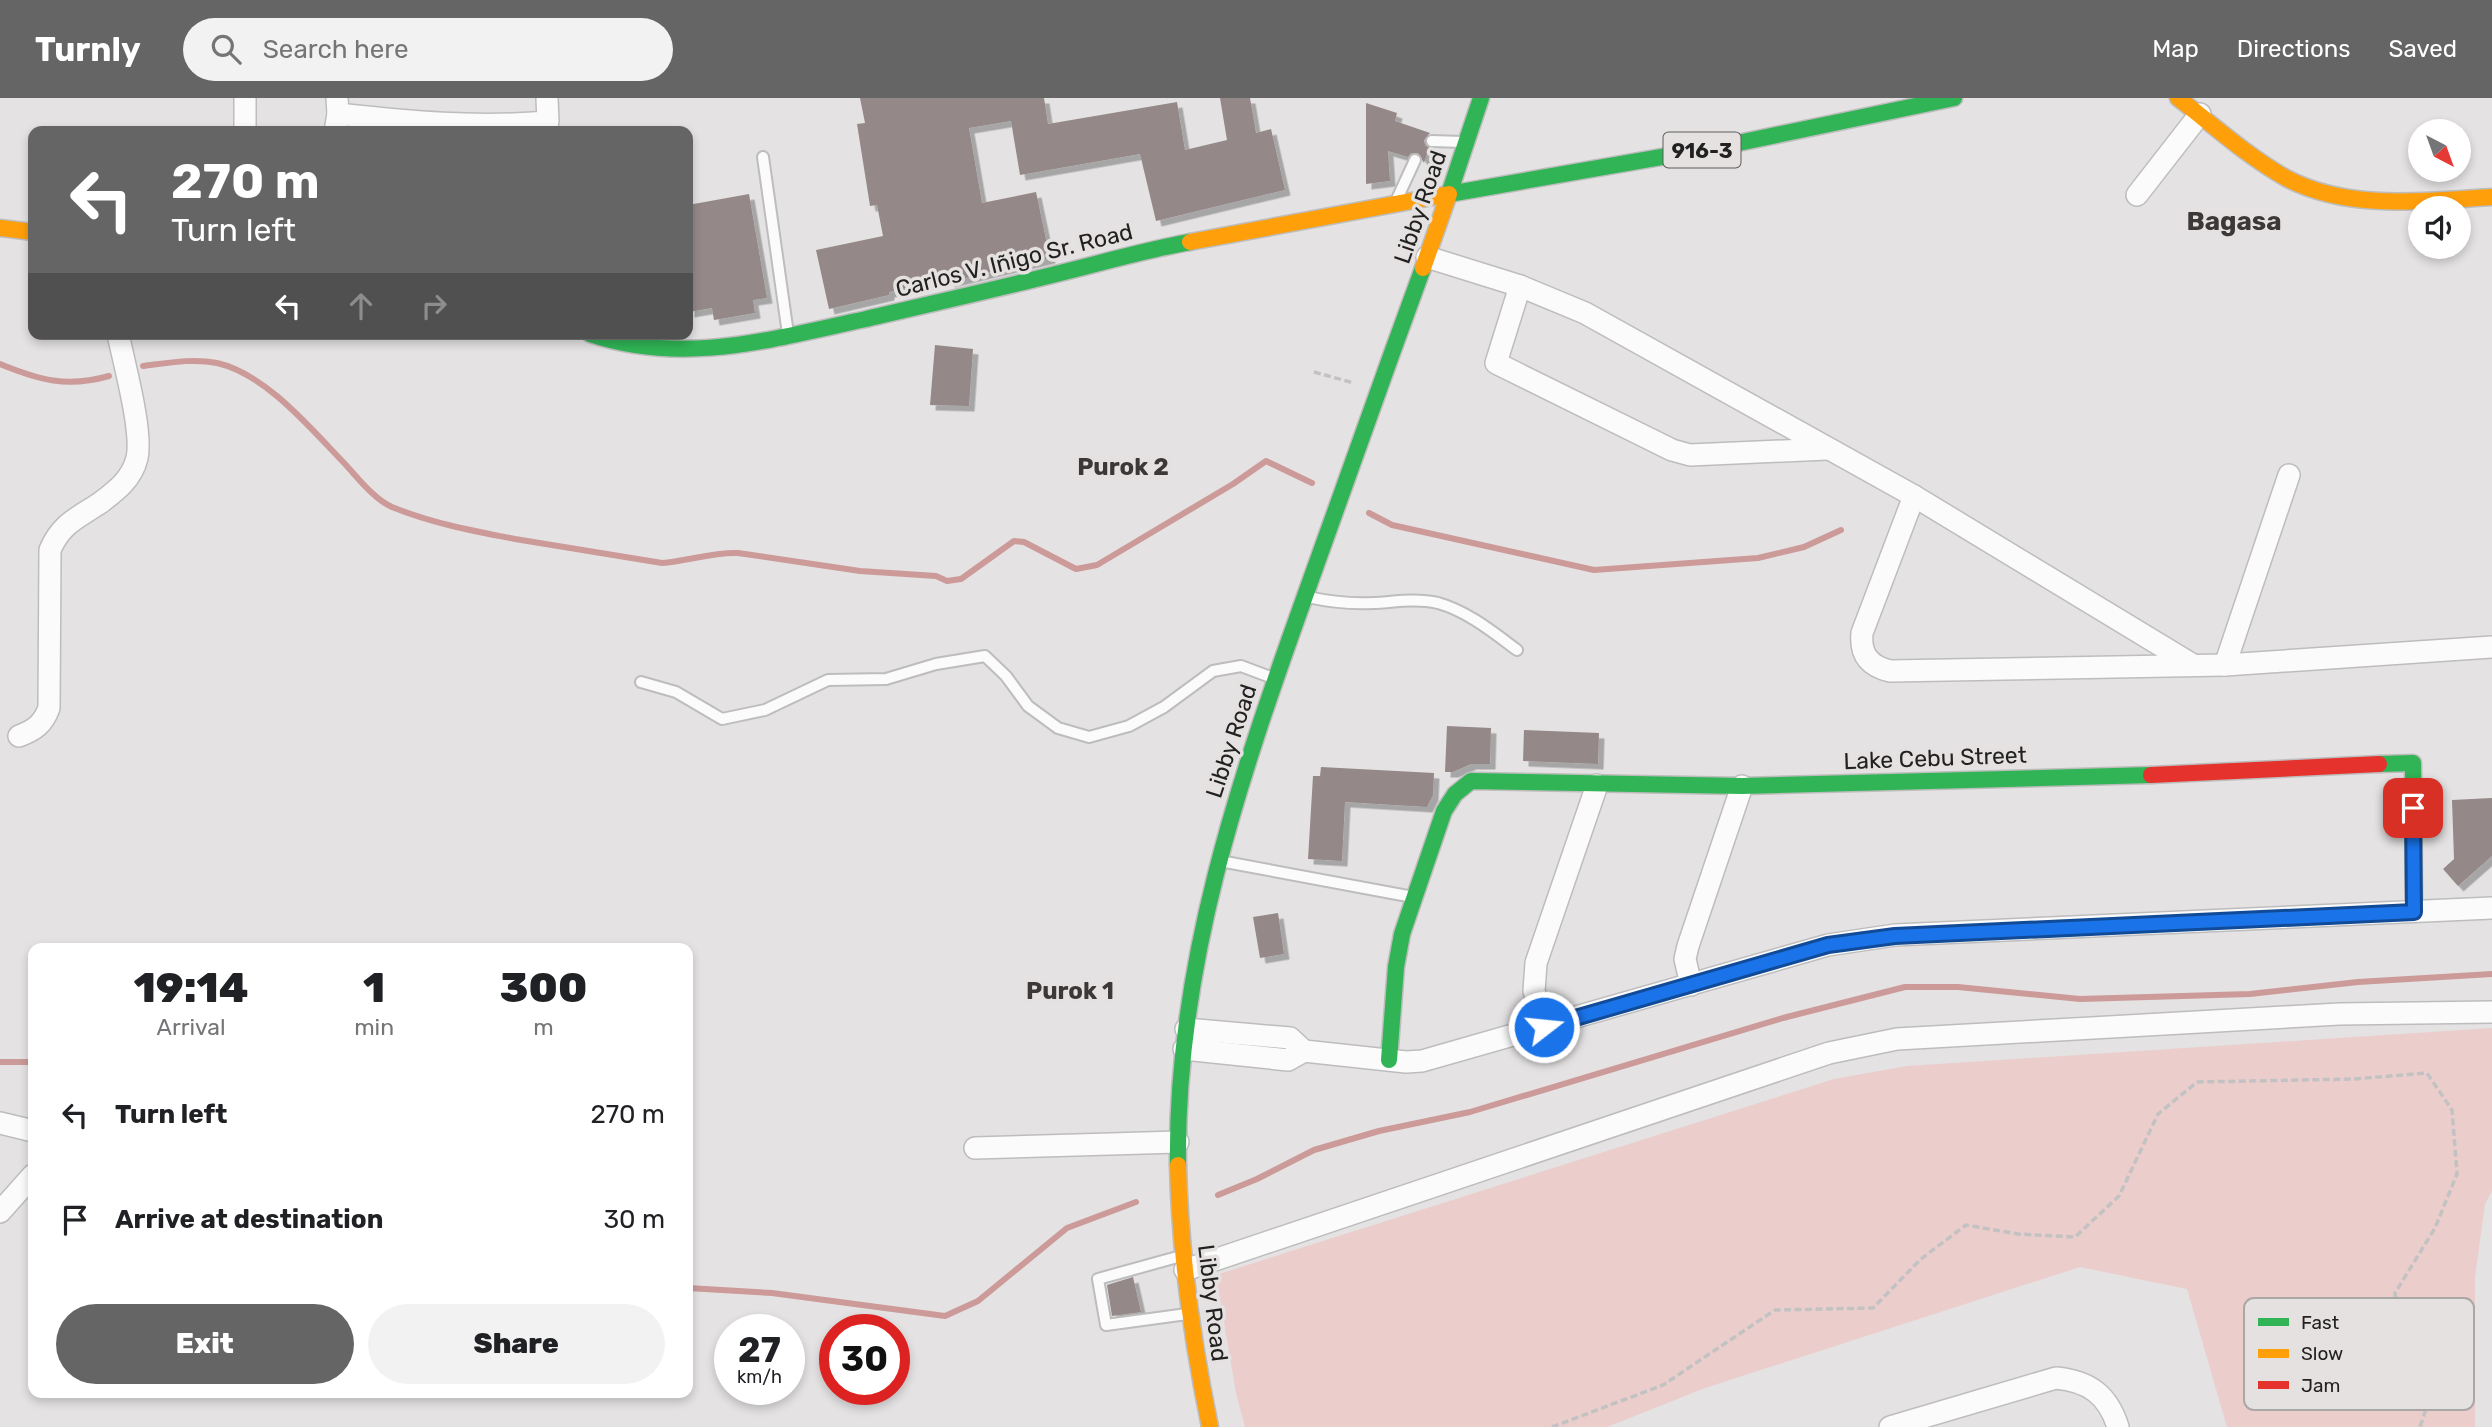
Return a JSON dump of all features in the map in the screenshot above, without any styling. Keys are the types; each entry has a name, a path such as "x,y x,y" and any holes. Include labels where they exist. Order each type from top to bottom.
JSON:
{"main road":[{"name":"Libby Road","path":"1210,1427 1200,1378 1184,1262 1178,1142 1185,1039 1198,949 1236,792 1481,98"},
{"name":"916-3","path":"1449,194 1719,147 1954,98"},
{"path":"2178,98 2278,173 2301,185 2361,200 2492,197"},
{"name":"Carlos V. Iñigo Sr. Road","path":"605,340 644,349 674,351 743,346 976,294 1172,245 1449,194"},
{"path":"0,228 28,231"},
{"name":"Lake Cebu Street","path":"1413,897 1444,811 1460,787 1471,781 1742,786 2071,778 2413,763 2414,912"},
{"path":"1389,1060 1396,967 1413,897"}],"street":[{"path":"245,98 246,126"},
{"path":"337,114 428,124 508,125 548,122 547,98"},
{"path":"2137,195 2200,114"},
{"path":"1427,257 1520,286 1585,313 1914,496 2193,665"},
{"path":"1520,286 1496,363 1672,450 1690,455 1827,449"},
{"path":"19,736 44,722 48,708 50,550 57,533 120,489 138,456 136,425 119,340"},
{"path":"2225,665 2289,475"},
{"path":"1914,496 1862,633 1861,646 1867,658 1877,668 1890,671 2225,665 2492,647"},
{"path":"1544,1027 1534,991 1536,963 1597,785"},
{"path":"1691,985 1685,959 1688,946 1742,786"},
{"path":"1185,1039 1290,1038 1304,1051 1422,1061 1828,945 1884,937 2492,908"},
{"path":"1184,1262 1829,1053 1897,1039 2339,1014 2492,1012"},
{"path":"0,1123 28,1130"},
{"path":"975,1148 1178,1142"},
{"path":"0,1212 28,1181"},
{"path":"1890,1427 2056,1378 2074,1380 2089,1386 2102,1397 2114,1415 2118,1427"}],"lane":[{"path":"1432,141 1466,142"},
{"path":"763,157 789,337"},
{"path":"1395,203 1415,160"},
{"path":"1305,596 1345,603 1414,600 1438,603 1489,629 1517,650"},
{"path":"641,682 676,692 722,719 765,710 828,680 886,679 936,664 985,656 1006,676 1028,706 1058,729 1089,737 1129,726 1164,706 1213,671 1241,666 1275,679"},
{"path":"1218,860 1413,897"},
{"path":"1184,1262 1098,1279 1106,1325 1190,1313"}],"path":[{"path":"1314,372 1379,391"},
{"path":"1552,1427 1663,1385 1775,1310 1873,1308 1921,1259 1966,1225 2018,1234 2075,1237 2119,1196 2158,1114 2197,1082 2354,1079 2427,1073 2452,1110 2457,1174 2435,1228 2395,1293 2396,1298"},
{"path":"2420,1427 2426,1410"}],"shaded area":[{"path":"2492,1028 2492,1191 2485,1204 2475,1277 2475,1427 2227,1427 2187,1289 2080,1267 1705,1388 1607,1427 1245,1427 1236,1393 1216,1275 1834,1079 1907,1066"}],"building":[{"path":"860,98 1044,98 1048,124 1177,102 1185,150 1227,140 1220,98 1250,98 1256,133 1271,129 1285,190 1156,221 1140,154 1020,175 1011,121 969,128 982,203 1036,192 1050,258 949,282 949,279 889,292 889,295 829,309 816,250 883,236 877,205 870,206 857,124 865,123"},
{"path":"1366,103 1397,113 1395,121 1430,133 1424,140 1429,148 1424,163 1418,153 1411,153 1408,157 1388,151 1390,181 1366,184"},
{"path":"749,194 767,298 753,300 755,313 714,320 712,308 693,311 693,204"},
{"path":"935,345 973,349 969,406 930,405"},
{"path":"1447,726 1491,728 1490,764 1471,764 1453,772 1445,772"},
{"path":"1524,730 1599,733 1598,764 1523,761"},
{"path":"1321,767 1434,773 1433,795 1427,807 1345,802 1342,861 1308,859 1313,776 1320,776"},
{"path":"2492,798 2492,856 2458,886 2443,869 2454,859 2452,800"},
{"path":"1278,913 1284,954 1260,958 1253,917"},
{"path":"1133,1277 1141,1312 1112,1316 1107,1285"}],"waterway":[{"path":"143,366 199,361 217,363 253,378 287,404 373,494 407,513 499,536 662,563 738,553 860,571 936,576 947,581 961,579 1014,541 1024,542 1076,569 1097,565 1233,484 1266,461 1312,483"},
{"path":"0,364 41,378 66,382 109,376"},
{"path":"1369,513 1392,525 1594,570 1758,558 1804,547 1841,530"},
{"path":"1218,1195 1314,1150 1379,1131 1470,1112 1783,1018 1905,987 1958,987 2080,999 2250,994 2358,982 2492,974"},
{"path":"0,1062 28,1062"},
{"path":"693,1288 772,1293 945,1316 978,1301 1067,1228 1136,1202"}],"traffic: fast":[{"path":"1481,98 1449,194 1719,147 1954,98"},
{"path":"613,340 660,348 694,349 762,341 1190,242"},
{"path":"1178,1165 1180,1091 1187,1018 1199,946 1235,805 1280,665 1423,268"},
{"path":"2379,764 2413,763 2414,912"},
{"path":"1389,1060 1396,967 1402,934 1444,811 1455,794 1471,781 1742,786 2151,775"}],"traffic: slow":[{"path":"2178,98 2258,160 2286,178 2310,188 2361,200 2414,201 2492,197"},
{"path":"1190,242 1449,194 1423,268"},
{"path":"0,228 28,231"},
{"path":"1178,1165 1188,1296 1210,1427"}],"traffic: jam":[{"path":"2151,775 2379,764"}],"district":[{"name":"Bagasa","path":"2234,221"},
{"name":"Purok 2","path":"1123,467"},
{"name":"Purok 1","path":"1070,991"}],"route":[{"path":"1544,1027 1828,945 1860,939 1959,932 2414,912 2413,808"}]}
